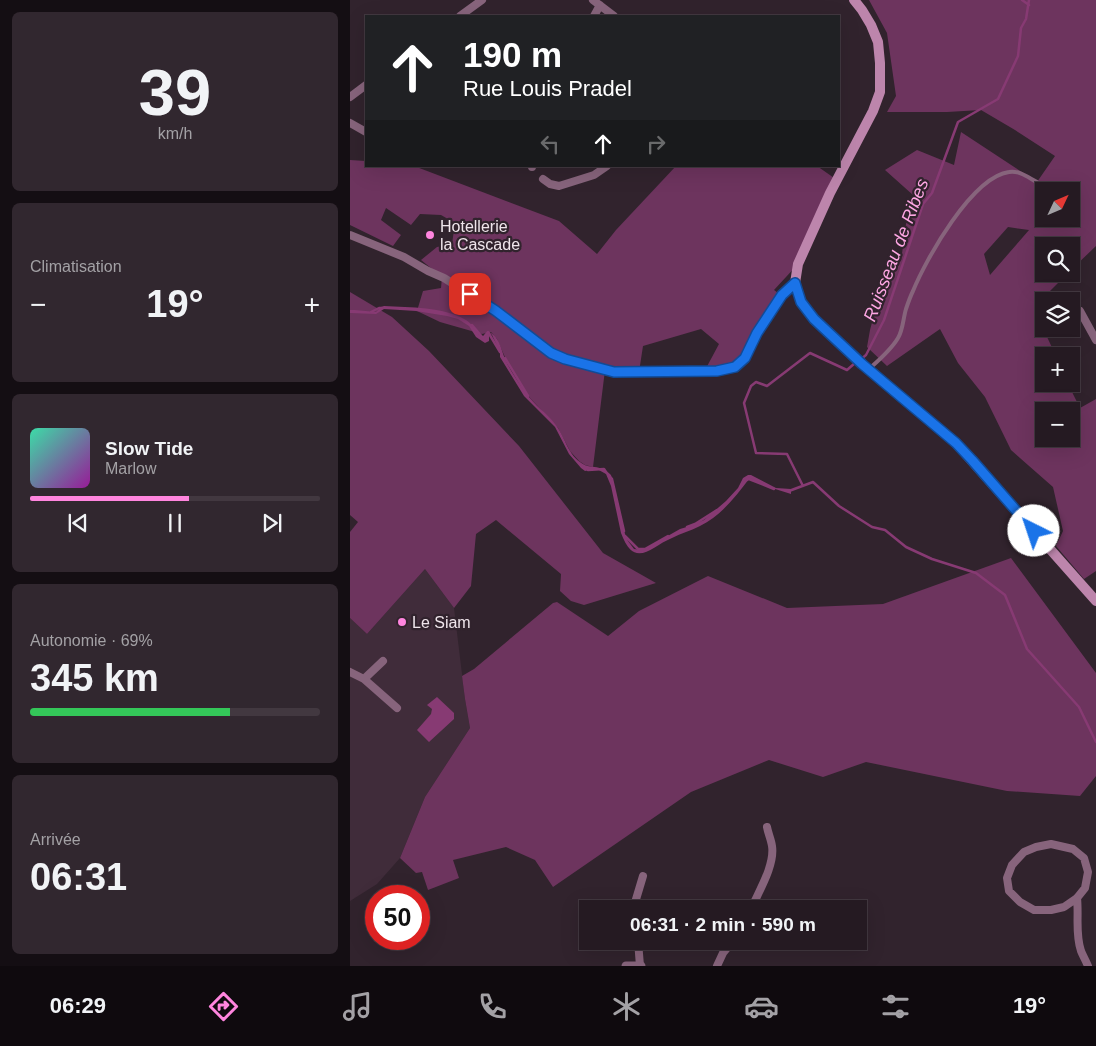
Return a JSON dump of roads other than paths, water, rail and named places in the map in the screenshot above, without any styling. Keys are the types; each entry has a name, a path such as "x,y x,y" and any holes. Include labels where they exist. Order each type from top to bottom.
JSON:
{"main road":[{"path":"854,0 871,25 878,42 880,92 873,111 830,193 798,264 795,283 801,302 814,319 865,367 956,443 1096,601"}],"street":[{"path":"461,15 482,0"},
{"path":"594,15 596,2 613,15"},
{"path":"350,97 365,86"},
{"path":"350,123 365,131"},
{"path":"542,179 550,184 559,186 594,175 606,167"},
{"path":"350,235 404,257 444,278 496,311 551,353 565,359 614,372 717,371 735,367 745,358 757,333 782,295 795,283"},
{"path":"1080,311 1096,340"},
{"path":"364,679 383,661"},
{"path":"350,672 364,679 397,708"},
{"path":"755,900 772,858 772,846 767,827"},
{"path":"1078,898 1064,907 1051,910 1034,910 1020,902 1009,890 1007,878 1012,865 1024,852 1051,844 1073,849 1084,858 1088,872 1085,888 1078,898 1077,934 1081,952 1088,966"},
{"path":"636,900 643,876"},
{"path":"626,966 641,966 639,950"},
{"path":"717,966 726,950"}],"lane":[{"path":"865,367 887,352 898,339 906,308 923,271 946,229 970,200 986,184 998,176 1010,172 1023,174 1038,182"}],"waterway":[{"name":"Ruisseau de Ribes","path":"1022,0 1029,5"},
{"name":"Ruisseau de Ribes","path":"860,360 866,355 884,320 923,204 932,193 958,122 998,99 1018,56 1021,28 1026,19 1029,0"},
{"path":"371,312 382,308"},
{"path":"472,325 483,338 488,332 500,352"},
{"name":"Ruisseau de Ribes","path":"803,486 787,454 756,453 744,403 751,386 756,382 767,386 810,353 847,370 855,363"},
{"path":"505,358 528,396"},
{"path":"588,470 604,469 606,472"},
{"path":"609,476 612,479 624,531"},
{"path":"747,480 749,479 774,489"},
{"path":"789,491 813,482 839,506 872,527 885,530 906,547 932,559 976,573 1005,595 1027,649 1079,707 1096,742"},
{"path":"687,527 717,510"},
{"path":"625,536 638,549 645,549 668,536"}],"place":[{"name":"Hotellerie la Cascade","path":"430,235"},
{"name":"Le Siam","path":"402,622"}]}
